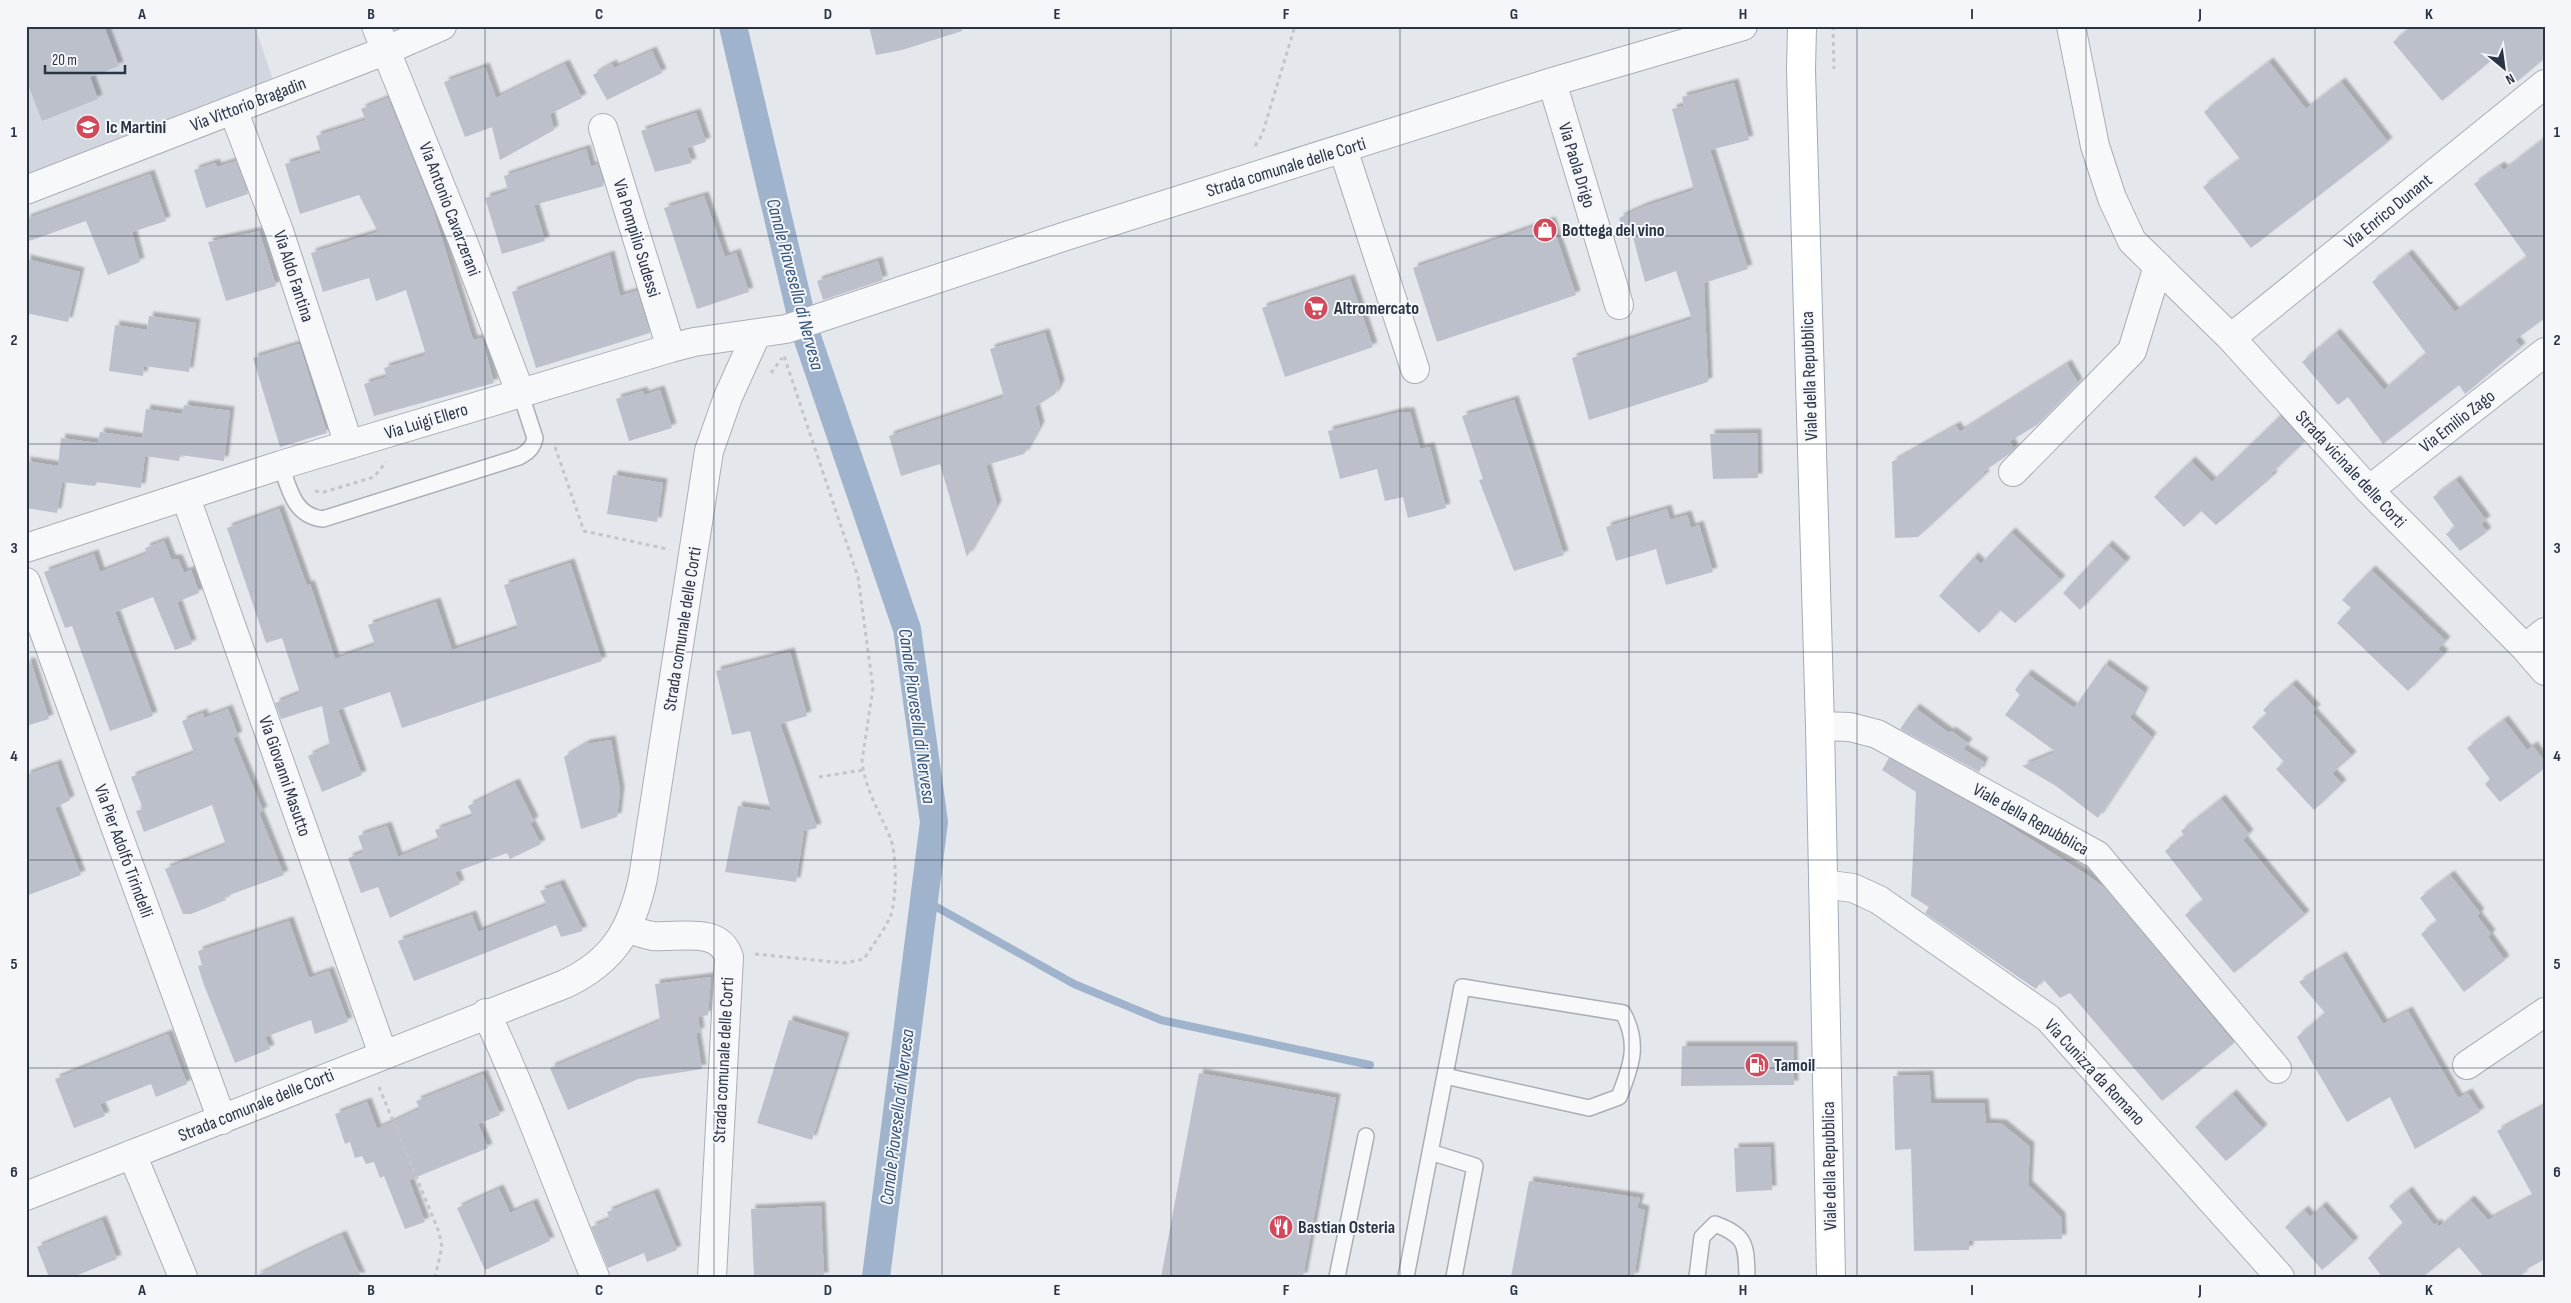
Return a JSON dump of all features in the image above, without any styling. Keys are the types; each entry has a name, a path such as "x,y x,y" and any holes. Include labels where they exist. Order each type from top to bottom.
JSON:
{"main road":[{"name":"Viale della Repubblica","path":"1802,26 1801,86 1820,726 1831,1277"}],"street":[{"name":"Via Antonio Cavarzerani","path":"376,26 388,50 520,392"},
{"name":"Via Vittorio Bragadin","path":"26,190 388,50 442,26"},
{"name":"Strada comunale delle Corti","path":"831,315 1066,236 1552,82 1742,26"},
{"name":"Strada vicinale delle Corti","path":"2071,26 2094,146 2112,198 2132,241 2231,338 2369,490 2535,640 2545,671"},
{"name":"Via Paola Drigo","path":"1552,82 1619,305"},
{"name":"Via Enrico Dunant","path":"2231,338 2545,84"},
{"name":"Via Aldo Fantina","path":"233,110 279,231 349,445"},
{"name":"Via Pompilio Sudessi","path":"603,128 671,348"},
{"path":"1343,149 1415,369"},
{"path":"2013,472 2132,351 2158,266"},
{"name":"Via Luigi Ellero","path":"26,548 281,466 520,392 671,348 725,337 756,335 785,342 831,315"},
{"name":"Strada comunale delle Corti","path":"26,1196 582,976 601,962 627,929 636,909 643,878 709,451 728,397 756,335"},
{"name":"Via Emilio Zago","path":"2369,490 2545,352"},
{"name":"Via Giovanni Masutto","path":"186,498 383,1054"},
{"name":"Via Pier Adolfo Tirindelli","path":"26,582 222,1120"},
{"name":"Viale della Repubblica","path":"1820,726 1850,727 1877,734 2097,856 2276,1069"},
{"name":"Via Cunizza da Romano","path":"1823,884 1853,888 1879,900 2048,1018 2280,1277"},
{"name":"Strada comunale delle Corti","path":"627,929 652,936 708,936 719,940 726,947 729,957 712,1277"},
{"path":"2467,1065 2545,1012"},
{"path":"486,1013 522,1092 569,1216 595,1277"},
{"path":"132,1154 183,1277"}],"lane":[{"path":"281,466 297,505 305,514 322,519 519,457 528,452 533,446 535,438 520,392"},
{"path":"1406,1277 1462,987 1623,1013 1632,1030 1632,1065 1619,1097 1589,1108 1445,1076"},
{"path":"1337,1277 1366,1136"},
{"path":"1430,1152 1475,1166 1454,1277"},
{"path":"1697,1277 1702,1237 1716,1224 1734,1231 1746,1245 1747,1277"}],"path":[{"path":"1253,148 1262,135 1295,26"},
{"path":"1833,26 1834,69"},
{"path":"729,957 744,952 844,963 864,960 891,916 895,877 891,839 864,781 862,761 873,688 858,577 785,342"},
{"path":"555,446 584,531 669,550"},
{"path":"819,777 863,770"},
{"path":"376,1079 439,1232 442,1247 435,1277"}],"shaded area":[{"name":"Ic Martini","path":"26,26 255,26 273,80 26,174"}],"building":[{"path":"26,26 104,26 119,66 90,77 98,99 42,121 26,79"},
{"path":"869,26 961,26 962,31 902,50 876,55"},
{"path":"2412,26 2545,26 2545,58 2514,84 2493,59 2442,101 2393,42"},
{"path":"652,51 662,73 607,100 593,75 612,64 614,68"},
{"path":"2269,62 2306,109 2341,82 2388,142 2251,248 2203,187 2240,159 2204,112"},
{"path":"565,64 582,98 550,114 554,130 500,160 492,127 465,137 444,82 485,67 496,98"},
{"path":"1734,83 1749,140 1710,150 1748,269 1704,283 1708,382 1589,420 1572,358 1692,319 1676,271 1645,282 1633,237 1625,239 1619,218 1643,207 1694,190 1672,109 1684,106 1682,97"},
{"path":"388,98 433,210 473,340 482,338 494,383 374,416 364,384 387,377 384,368 426,355 406,290 376,301 369,278 323,292 311,253 378,232 359,195 300,214 285,164 321,153 316,136 366,120 361,109"},
{"path":"696,113 706,142 687,148 692,163 655,172 641,131"},
{"path":"2545,138 2545,318 2515,340 2521,347 2465,394 2459,385 2383,444 2348,397 2338,405 2302,362 2336,333 2384,390 2426,353 2372,282 2408,254 2455,312 2527,257 2474,184 2500,166 2504,170"},
{"path":"586,149 591,167 598,164 604,186 534,205 545,241 502,254 485,198 508,191 504,176"},
{"path":"236,161 248,194 206,208 194,170 215,163 217,167"},
{"path":"150,174 166,221 132,232 140,262 108,275 86,221 26,242 26,219"},
{"path":"704,196 725,257 736,253 749,292 697,309 664,208"},
{"path":"1551,221 1576,295 1437,342 1413,268"},
{"path":"259,231 276,286 226,301 208,242"},
{"path":"610,255 620,296 637,291 650,333 536,368 512,292"},
{"path":"26,259 80,272 68,322 26,313"},
{"path":"878,261 883,280 823,300 817,281"},
{"path":"1350,279 1373,347 1285,377 1262,308"},
{"path":"149,316 196,323 189,372 144,366 143,376 109,371 115,325 147,330"},
{"path":"1045,333 1060,384 1055,394 1035,407 1040,426 1024,454 986,465 997,505 967,557 940,464 901,476 889,436 1004,397 990,349"},
{"path":"299,344 327,433 280,447 253,358"},
{"path":"2067,364 2078,383 2037,425 2010,441 2014,449 1983,472 1985,475 1918,537 1895,538 1892,462 1956,426 1960,432"},
{"path":"660,390 672,428 629,441 616,399 643,391 644,395"},
{"path":"1514,400 1564,555 1514,571 1479,480 1483,479 1462,416"},
{"path":"184,405 230,411 224,461 180,455 179,461 145,456 141,488 97,482 95,486 62,482 57,513 26,508 26,461 58,466 61,438 98,443 100,432 142,438 146,409 182,414"},
{"path":"1401,412 1410,412 1420,449 1430,447 1446,508 1408,518 1403,497 1385,501 1377,469 1340,479 1328,431"},
{"path":"2280,416 2304,442 2271,474 2273,476 2216,525 2201,511 2184,527 2154,497 2191,461 2212,482"},
{"path":"1757,433 1758,478 1713,479 1710,434"},
{"path":"613,475 663,483 657,522 607,514"},
{"path":"2456,480 2486,520 2481,524 2487,532 2460,551 2446,534 2455,527 2433,497"},
{"path":"279,509 307,586 310,584 335,659 375,645 368,625 436,602 452,650 518,628 504,585 570,563 602,661 402,728 390,692 338,710 362,775 322,792 308,756 330,746 322,706 281,719 275,703 300,693 282,638 266,643 227,528"},
{"path":"1667,509 1670,520 1687,515 1691,528 1699,525 1713,572 1666,585 1656,549 1616,561 1606,527"},
{"path":"2011,532 2061,580 2015,623 2000,610 1979,633 1939,596 1974,557 1981,564"},
{"path":"164,541 171,559 178,559 184,573 191,570 199,593 177,602 192,644 175,650 153,597 115,612 153,716 110,731 72,626 65,628 44,572 94,554 100,572 147,554 145,548"},
{"path":"2108,545 2126,562 2080,610 2063,593"},
{"path":"2371,570 2446,641 2438,649 2444,654 2408,691 2337,623 2351,608 2342,600"},
{"path":"790,652 807,716 780,724 817,828 804,831 796,882 725,872 738,806 771,811 750,731 732,735 716,671"},
{"path":"31,662 49,719 26,726 26,663"},
{"path":"2105,664 2144,692 2130,718 2152,737 2098,818 2056,786 2022,766 2056,752 2005,715 2020,695 2015,690 2027,674 2074,708"},
{"path":"2292,684 2316,709 2312,712 2352,756 2332,773 2342,784 2314,810 2276,769 2284,762 2252,727 2267,714 2263,710"},
{"path":"1915,708 1949,733 1951,731 1968,743 1963,749 1984,762 1979,772 1900,729"},
{"path":"228,709 238,736 233,738 263,811 259,813 284,875 224,897 226,900 191,914 183,914 165,869 226,845 212,805 144,832 136,811 143,809 131,777 194,753 182,721 203,713 204,718"},
{"path":"2504,720 2527,750 2533,746 2545,762 2545,768 2500,802 2485,784 2490,779 2467,748"},
{"path":"611,740 620,791 617,817 581,829 564,757 586,744"},
{"path":"1889,758 1995,817 2105,888 2234,1043 2162,1101 2070,993 2060,998 2043,979 2036,989 1925,913 1929,907 1911,896 1916,792 1882,770"},
{"path":"57,764 70,800 55,808 81,875 26,896 26,775"},
{"path":"515,783 534,821 530,823 541,844 510,859 507,853 455,872 460,884 390,918 378,887 361,893 348,858 364,852 358,836 387,826 398,857 439,840 435,830 473,816 468,806"},
{"path":"2221,799 2249,834 2243,840 2305,915 2234,973 2185,915 2203,900 2165,851 2184,835 2181,831"},
{"path":"2450,875 2480,913 2477,916 2491,934 2488,937 2505,960 2464,992 2421,934 2437,921 2420,898"},
{"path":"560,884 583,931 561,937 556,925 414,981 398,941 472,915 478,932 547,905 540,891"},
{"path":"289,921 309,978 329,971 348,1022 315,1034 311,1020 265,1037 270,1049 235,1063 204,985 198,966 202,965 198,951"},
{"path":"2342,956 2383,1024 2408,1011 2458,1098 2468,1093 2480,1112 2415,1149 2390,1097 2347,1122 2297,1037 2325,1013 2299,982"},
{"path":"711,977 708,1015 698,1017 700,1032 696,1033 702,1069 638,1079 568,1110 550,1068 660,1021 655,984"},
{"path":"789,1020 845,1037 812,1140 757,1123"},
{"path":"168,1034 187,1084 156,1097 151,1084 100,1104 105,1116 74,1128 55,1079"},
{"path":"1682,1046 1793,1046 1794,1085 1681,1086"},
{"path":"1199,1073 1336,1098 1303,1277 1161,1277"},
{"path":"483,1074 500,1115 478,1124 488,1148 409,1180 425,1222 405,1229 384,1176 380,1178 374,1162 366,1164 362,1156 355,1158 350,1142 345,1144 335,1114 367,1102 377,1129 420,1109 416,1101"},
{"path":"1929,1075 1931,1103 1984,1103 1986,1123 2002,1124 2030,1147 2028,1185 2061,1217 2062,1239 1969,1241 1969,1250 1914,1251 1911,1149 1895,1150 1893,1076"},
{"path":"2232,1094 2263,1129 2226,1161 2195,1127"},
{"path":"2545,1105 2545,1259 2525,1270 2521,1277 2484,1277 2459,1247 2423,1277 2382,1277 2368,1258 2403,1223 2389,1206 2408,1191 2434,1225 2437,1223 2439,1227 2470,1200 2488,1220 2533,1196 2497,1131"},
{"path":"1770,1147 1772,1190 1736,1192 1734,1148"},
{"path":"1529,1181 1640,1198 1637,1208 1645,1210 1634,1277 1511,1277"},
{"path":"499,1189 510,1213 533,1203 550,1241 485,1270 457,1208"},
{"path":"654,1193 677,1250 647,1262 644,1253 608,1268 591,1227 610,1219 607,1212"},
{"path":"821,1206 824,1277 754,1277 751,1209"},
{"path":"2322,1206 2354,1242 2322,1270 2285,1227 2304,1210 2310,1217"},
{"path":"102,1220 117,1259 73,1277 49,1277 37,1247"},
{"path":"342,1235 361,1277 254,1277 303,1253"}],"waterway":[{"name":"Canale Piavesella di Nervesa","path":"733,26 804,328 907,629 934,822 876,1277"},
{"path":"924,900 1074,984 1161,1020 1370,1065"}],"place":[{"name":"Ic Martini","path":"88,127"},
{"name":"Bottega del vino","path":"1545,230"},
{"name":"Altromercato","path":"1316,308"},
{"name":"Tamoil","path":"1757,1065"},
{"name":"Bastian Osteria","path":"1281,1227"}]}
